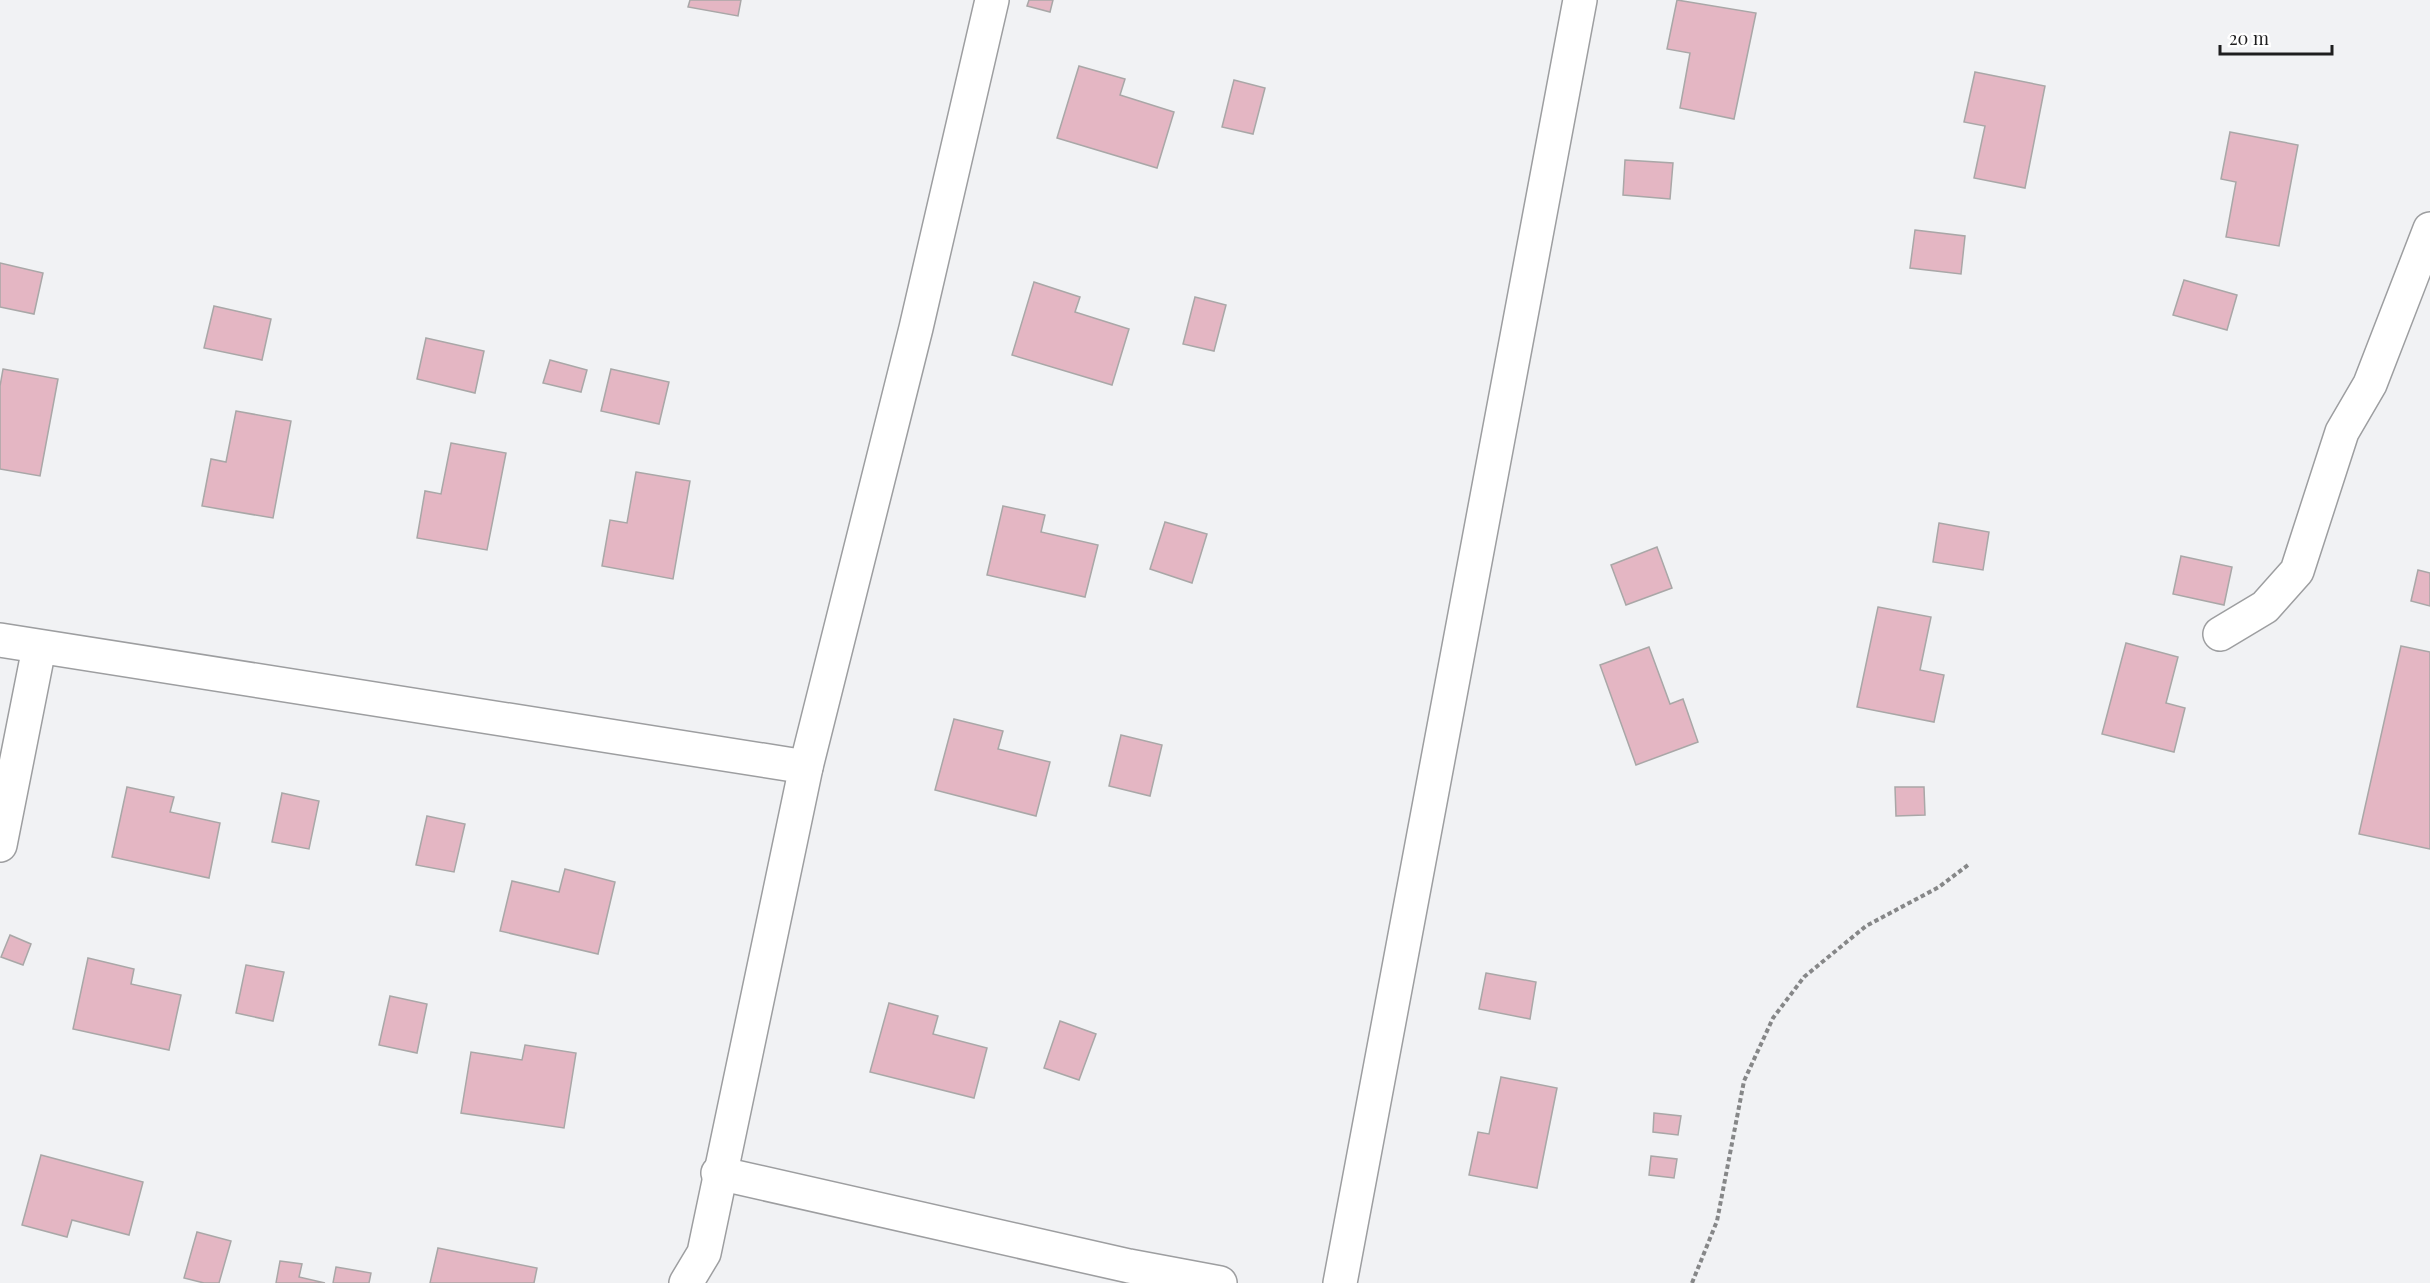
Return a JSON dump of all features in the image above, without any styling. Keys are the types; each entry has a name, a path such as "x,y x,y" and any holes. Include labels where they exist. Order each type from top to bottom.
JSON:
{"street":[{"path":"686,1283 704,1253 718,1173 806,767 916,328 992,0"},
{"path":"1340,1283 1580,0"},
{"path":"2220,634 2265,607 2297,571 2342,432 2370,384 2430,229"},
{"path":"0,640 39,648 806,767"},
{"path":"0,845 39,648"},
{"path":"718,1173 1129,1266 1220,1283"}],"path":[{"path":"1692,1283 1717,1221 1744,1081 1773,1018 1804,976 1866,926 1940,887 1968,865"}],"building":[{"path":"690,0 741,0 738,16 688,7"},
{"path":"1029,0 1053,0 1050,12 1027,6"},
{"path":"1677,0 1756,13 1734,119 1680,108 1690,53 1667,49"},
{"path":"1079,66 1125,79 1120,95 1174,112 1157,168 1057,138"},
{"path":"1975,72 2045,86 2025,188 1974,178 1985,126 1964,122"},
{"path":"1234,80 1265,88 1253,134 1222,127"},
{"path":"2230,132 2298,145 2279,246 2226,237 2236,182 2221,179"},
{"path":"1625,160 1673,163 1670,199 1623,195"},
{"path":"1915,230 1965,236 1961,274 1910,268"},
{"path":"0,263 43,273 34,314 0,307"},
{"path":"2184,280 2237,295 2227,330 2173,315"},
{"path":"1034,282 1080,297 1075,312 1129,329 1112,385 1012,355"},
{"path":"1195,297 1226,305 1214,351 1183,344"},
{"path":"214,306 271,319 262,360 204,348"},
{"path":"426,338 484,351 475,393 417,379"},
{"path":"550,360 587,370 581,392 543,383"},
{"path":"3,369 58,379 40,476 0,469 0,386"},
{"path":"611,369 669,382 659,424 601,411"},
{"path":"236,411 291,421 273,518 202,506 211,459 226,462"},
{"path":"451,443 506,453 487,550 417,538 425,491 441,494"},
{"path":"636,472 690,481 673,579 602,566 610,520 627,523"},
{"path":"1003,506 1045,515 1041,532 1098,545 1085,597 987,575"},
{"path":"1165,522 1207,534 1192,583 1150,569"},
{"path":"1939,523 1989,532 1983,570 1933,562"},
{"path":"1657,547 1672,588 1626,605 1611,565"},
{"path":"2181,556 2232,567 2224,605 2173,594"},
{"path":"2418,570 2430,573 2430,606 2411,601"},
{"path":"1878,607 1931,617 1920,670 1944,675 1934,722 1857,707"},
{"path":"2126,643 2178,657 2166,703 2185,708 2174,752 2102,734"},
{"path":"2401,646 2430,652 2430,849 2359,834"},
{"path":"1649,647 1670,704 1683,699 1698,742 1636,765 1600,665"},
{"path":"954,719 1003,731 998,749 1050,762 1036,816 935,790"},
{"path":"1121,735 1162,745 1150,796 1109,786"},
{"path":"127,787 174,797 170,812 220,823 209,878 112,857"},
{"path":"1895,787 1924,787 1925,815 1896,816"},
{"path":"282,793 319,801 309,849 272,842"},
{"path":"427,816 465,824 454,872 416,865"},
{"path":"565,869 615,882 598,954 500,931 512,881 559,892"},
{"path":"10,935 31,944 23,965 1,957"},
{"path":"88,958 134,969 131,984 181,995 169,1050 73,1029"},
{"path":"246,965 284,972 273,1021 236,1013"},
{"path":"1486,973 1536,982 1530,1019 1479,1009"},
{"path":"390,996 427,1004 417,1053 379,1045"},
{"path":"889,1003 938,1016 933,1034 987,1048 974,1098 870,1072"},
{"path":"1060,1021 1096,1034 1079,1080 1044,1068"},
{"path":"525,1045 576,1053 564,1128 461,1113 471,1052 522,1060"},
{"path":"1501,1077 1557,1088 1537,1188 1469,1175 1478,1132 1489,1134"},
{"path":"1654,1113 1681,1116 1678,1135 1653,1132"},
{"path":"41,1155 143,1182 129,1235 72,1220 67,1237 22,1225"},
{"path":"1651,1156 1677,1159 1674,1178 1649,1175"},
{"path":"197,1232 231,1241 219,1283 204,1283 184,1278"},
{"path":"438,1248 537,1268 534,1283 430,1283"},
{"path":"280,1261 302,1264 299,1277 325,1283 276,1283"},
{"path":"336,1267 371,1273 369,1283 333,1283"}]}
